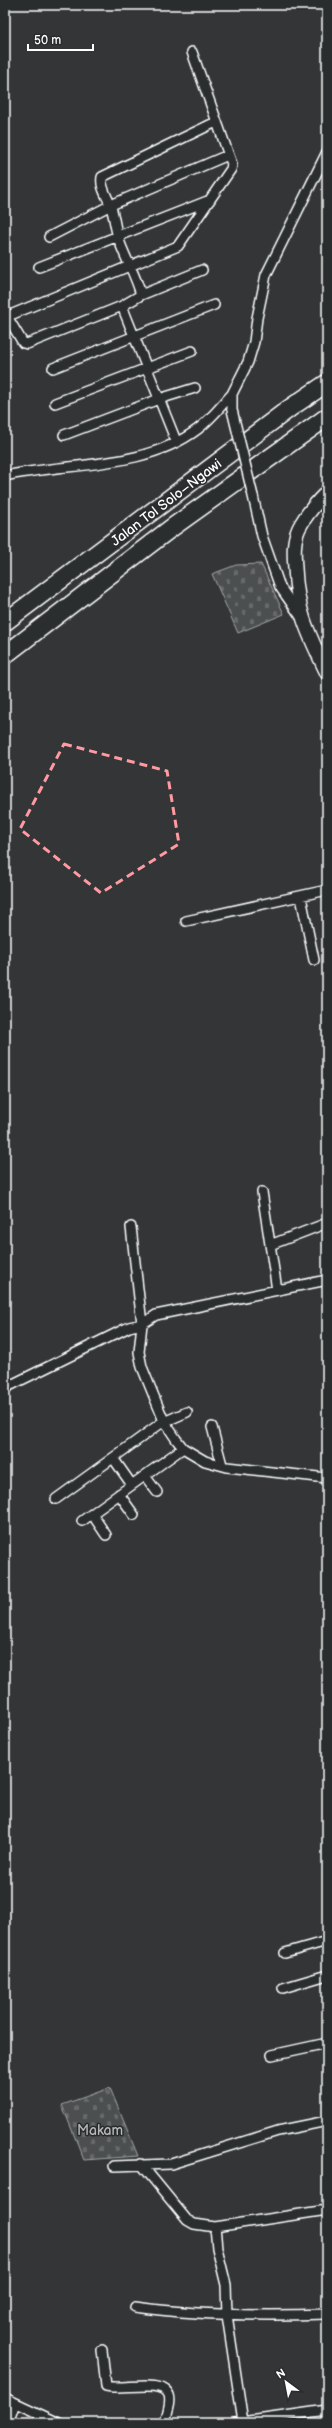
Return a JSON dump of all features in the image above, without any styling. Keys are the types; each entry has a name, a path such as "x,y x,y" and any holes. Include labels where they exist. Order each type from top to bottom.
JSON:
{"highway":[{"name":"Jalan Tol Solo–Ngawi","path":"5,622 290,408 327,383"},
{"name":"Jalan Tol Solo–Ngawi","path":"5,654 170,529 327,417"}],"street":[{"path":"192,52 232,167 180,244 131,267 8,317 23,343 27,344 122,306 141,295 202,270"},
{"path":"141,295 118,237 111,205 101,185 102,177 216,122"},
{"path":"5,476 139,456 176,441 199,428 232,394 248,362 254,342 266,275 327,152"},
{"path":"49,237 111,205 228,155"},
{"path":"39,267 210,200"},
{"path":"53,368 214,305"},
{"path":"122,306 176,441"},
{"path":"55,403 192,351"},
{"path":"64,435 159,398 195,388"},
{"path":"232,394 232,410 262,536 280,586 303,620"},
{"path":"327,492 305,518 295,539 297,600 303,620 327,673"},
{"path":"186,921 302,897 327,890"},
{"path":"302,897 314,960"},
{"path":"262,1192 277,1290"},
{"path":"270,1245 327,1223"},
{"path":"131,1227 142,1324 139,1352 142,1367 164,1422 183,1448 205,1461 222,1465 327,1478"},
{"path":"5,1388 129,1327 142,1324 156,1315 327,1280"},
{"path":"56,1499 164,1422 187,1412"},
{"path":"212,1427 222,1465"},
{"path":"82,1521 183,1448"},
{"path":"113,1458 132,1485"},
{"path":"145,1476 157,1492"},
{"path":"119,1494 134,1515"},
{"path":"92,1514 106,1535"},
{"path":"285,1953 327,1941"},
{"path":"283,1988 327,1975"},
{"path":"272,2055 327,2043"},
{"path":"114,2166 171,2164 278,2131 327,2121"},
{"path":"141,2164 187,2220 194,2224 215,2227 327,2210"},
{"path":"215,2227 217,2248 226,2285 227,2315 239,2422 327,2410"},
{"path":"135,2307 170,2312 227,2315 327,2314"},
{"path":"102,2350 106,2386 158,2387 167,2392 170,2398 165,2423"},
{"path":"5,2398 59,2423"},
{"path":"8,2423 16,2403"}],"highlighted area":[{"path":"64,744 167,771 179,844 101,893 20,829"}],"green space":[{"path":"261,564 284,614 238,633 212,574 236,565"},
{"name":"Makam","path":"110,2088 138,2156 84,2160 62,2105"}]}
